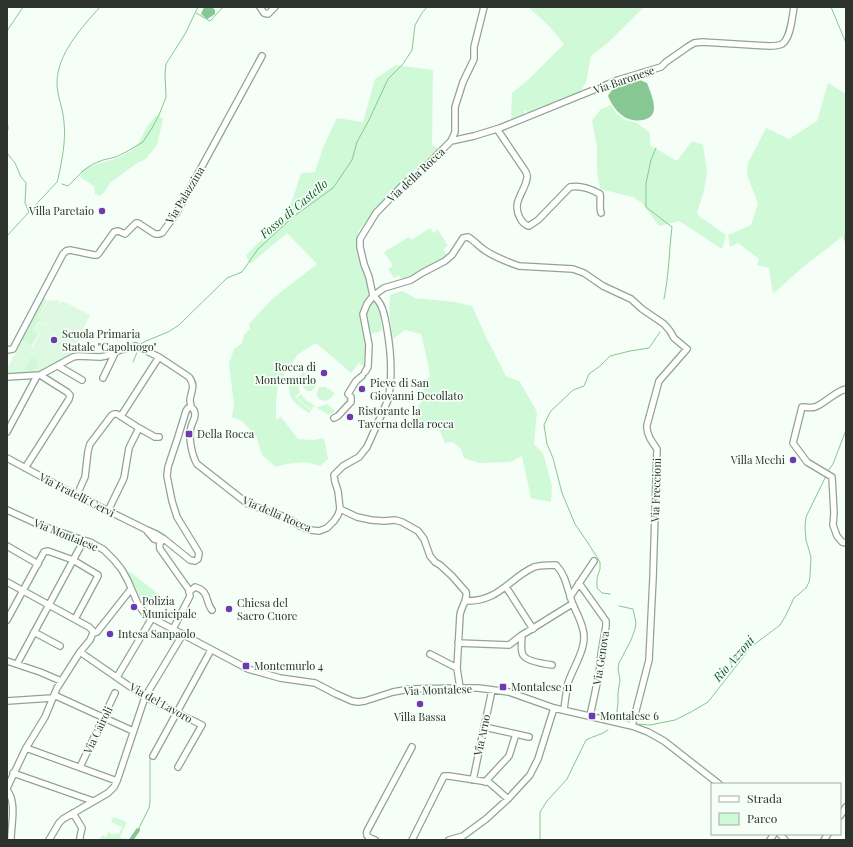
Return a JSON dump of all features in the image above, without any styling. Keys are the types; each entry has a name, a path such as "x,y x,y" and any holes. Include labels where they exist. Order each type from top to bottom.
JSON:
{"street":[{"path":"260,7 264,13 268,14 275,7"},
{"path":"451,141 455,132 455,107 463,82 474,59 474,48 484,7"},
{"name":"Via Baronese","path":"451,141 497,129 618,80 661,67 694,43 702,42 769,46 778,45 783,43 789,33 794,7"},
{"name":"Via Palazzina","path":"7,350 13,349 16,345 63,254 66,251 70,250 97,255 114,232 118,231 125,234 136,223 155,234 162,233 176,214 262,56"},
{"path":"497,129 528,175 527,181 517,202 517,212 525,225 529,226 538,220 570,187 574,186 585,187 600,194 601,214"},
{"name":"Via della Rocca","path":"191,407 195,414 190,428 192,453 197,464 208,473 248,504 288,518 310,530 319,532 327,528 334,521 340,509 334,475 343,466 359,457 367,446 389,396 391,363 390,344 384,311 373,296 360,247 360,239 376,213 404,183 417,175 451,141"},
{"name":"Via Freccioni","path":"373,296 384,288 411,280 436,267 452,256 463,238 468,237 486,251 519,266 572,269 584,272 603,286 631,299 642,309 664,324 674,338 687,349 670,367 660,381 647,424 648,434 657,449 653,590 649,660 632,726"},
{"path":"334,418 338,416 351,402 351,397 348,394 356,381 368,367 369,345 363,314 367,304 373,296"},
{"path":"7,377 39,375 74,357 100,357 120,350 139,347 159,357 193,381 190,400 191,407 186,411 168,466 167,476 177,517 199,553 198,559 194,561 190,560 163,540 159,544 160,549 189,592 190,596 173,629"},
{"path":"103,378 115,353"},
{"path":"121,416 159,357"},
{"path":"58,366 82,380"},
{"path":"7,432 39,375"},
{"path":"25,468 70,397 68,392 39,375"},
{"path":"846,389 840,391 814,408 802,407 793,443 807,462 832,476 833,525 837,536 842,542 846,543"},
{"path":"77,496 85,477 90,444 114,414 121,416 155,437 159,437"},
{"path":"108,511 124,478 129,448 139,428"},
{"name":"Via Fratelli Cervi","path":"7,458 77,496 147,530 154,539 163,540"},
{"path":"340,509 358,517 371,520 395,520 402,522 418,531 424,539 430,556 452,576 466,592 467,597 461,609 460,615 458,643 457,668 460,688"},
{"name":"Via Montalese","path":"7,510 40,525 100,547 122,570 138,604 145,614 248,669 280,678 312,682 320,688 346,699 358,702 402,690 460,688 510,692 554,708 632,726 648,732 664,741 718,783"},
{"path":"17,664 84,540"},
{"path":"7,546 38,564"},
{"path":"7,620 44,552 48,551 72,560 98,575 75,619"},
{"path":"570,596 594,561"},
{"path":"465,602 476,602 495,595 520,576 535,567 556,565 559,568 564,576 572,604 584,635 581,653 571,673 568,684 564,710"},
{"path":"7,582 89,627 93,633"},
{"name":"Via Genova","path":"580,583 606,621 599,674 590,716"},
{"path":"189,592 195,587 200,589 207,597 212,610"},
{"path":"506,587 533,628"},
{"path":"11,840 13,803 7,789 14,773 26,748 45,717 53,696 61,681 80,652 90,640 93,633 96,632 131,589"},
{"path":"458,643 509,645 522,635 572,604"},
{"path":"117,677 152,618"},
{"path":"34,632 60,646"},
{"path":"49,840 60,822 65,817 110,791 114,787 145,697 182,634"},
{"path":"522,635 524,656 527,659 552,665"},
{"path":"153,756 211,650"},
{"name":"Via del Lavoro","path":"80,652 145,697 202,725 178,767"},
{"path":"430,654 457,668"},
{"path":"7,661 61,681"},
{"name":"Via Arno","path":"473,780 492,690"},
{"name":"Via Cairoli","path":"80,767 115,693"},
{"path":"7,701 53,696 133,731"},
{"path":"449,840 464,836 486,819 508,799 530,775 538,759 554,708"},
{"path":"484,727 528,737"},
{"path":"485,782 509,756 516,734"},
{"path":"375,840 368,837 366,832 412,747"},
{"path":"26,748 117,780"},
{"path":"14,773 93,801"},
{"path":"412,840 444,776 491,784 508,799"},
{"path":"73,813 82,828 80,840"}],"shaded area":[{"path":"204,7 212,7 215,10 215,14 207,19 201,14"},
{"path":"640,80 647,83 652,96 654,108 653,113 647,119 632,120 618,112 608,96 618,86"},
{"path":"57,300 61,303 63,301 90,315 71,356 40,372 7,376 7,369 22,341 32,347 40,333 34,330 39,322 45,325 47,323 38,317 48,301"}],"green space":[{"path":"528,7 644,7 610,41 591,56 586,82 579,94 532,114 524,110 524,117 511,122 512,93 529,79 564,44 549,26"},
{"path":"396,65 433,70 432,145 438,148 376,208 358,232 359,253 369,287 364,305 368,353 365,368 359,363 351,373 316,343 298,354 278,384 276,419 281,417 298,439 314,440 324,438 328,459 320,466 306,462 286,464 276,467 262,455 256,436 242,421 232,417 234,404 229,364 234,349 242,343 244,335 250,329 249,324 273,298 317,264 287,233 250,264 246,255 288,213 301,173 315,172 324,145 337,118 363,122 375,79"},
{"path":"828,83 846,94 846,244 843,236 803,267 773,294 769,268 757,265 759,259 738,243 730,247 728,235 751,225 758,203 747,175 748,163 766,128 789,139 817,121"},
{"path":"611,105 616,113 625,120 637,123 650,133 650,145 677,161 692,141 703,145 707,171 704,191 697,212 699,216 726,235 722,249 679,221 659,226 642,203 633,197 600,189 597,172 597,147 592,120 601,109"},
{"path":"157,115 163,119 157,145 146,159 137,163 110,183 100,196 95,194 94,186 80,177 82,170 118,158 131,151 138,144 148,125"},
{"path":"430,228 433,233 438,230 448,246 443,249 447,256 403,282 399,275 394,278 388,269 393,266 384,252 409,237 411,240"},
{"path":"402,291 415,298 455,302 472,306 506,376 520,382 537,412 534,444 543,453 552,486 551,502 531,498 522,456 510,462 478,463 464,458 461,449 453,442 445,443 439,430 424,430 415,412 423,399 424,380 430,377 421,334 405,330 393,339 389,310 390,295"},
{"path":"43,298 47,300 38,317 46,322 45,324 39,321 33,330 39,333 31,346 21,340"},
{"path":"372,299 375,299 380,314 382,331 371,334 365,314"},
{"path":"31,357 37,360 38,363 33,371 26,370 25,368"},
{"path":"302,371 317,381 315,384 317,385 312,391 307,391 303,387 301,379"},
{"path":"296,378 300,392 295,397 311,411 309,413 297,405 290,395 289,386"},
{"path":"320,386 322,388 324,386 335,393 331,398 325,401 319,399 317,393"},
{"path":"301,394 306,400 317,407 328,404 329,407 335,411 329,415 314,406 311,410 297,398"},
{"path":"129,571 157,593 147,608 128,573"},
{"path":"113,817 127,822 120,837 125,840 100,840 102,835 106,837 108,832 114,835 116,833 119,834 122,827 111,822"}],"waterway":[{"path":"7,31 23,7"},
{"path":"29,212 57,182 58,179 64,143 63,117 57,83 61,62 78,32 100,7"},
{"path":"62,184 68,186 84,170 93,164 116,157 143,142 159,115 166,97 166,64 185,34 198,7"},
{"path":"196,13 210,21 223,7"},
{"name":"Fosso di Castello","path":"139,345 168,332 179,325 227,278 242,272 258,249 293,217 333,188 352,160 357,142 388,79 403,64 412,50 415,25 427,7"},
{"name":"Rio Azzoni","path":"831,7 846,43"},
{"path":"7,120 7,135"},
{"path":"656,148 651,160 646,183 646,207 672,227 664,299"},
{"path":"7,153 15,163 21,177 26,183 25,203 29,212 7,236"},
{"name":"Rio Azzoni","path":"846,228 846,248"},
{"path":"610,594 602,593 597,588 600,562 575,524 562,493 553,458 547,444 544,425 550,412 573,390 584,386 589,374 610,356 649,348 660,332"},
{"name":"Fosso di Castello","path":"133,362 138,350"},
{"name":"Rio Azzoni","path":"828,471 833,464 846,430"},
{"name":"Rio Azzoni","path":"636,724 650,725 675,720 708,702 751,647 780,625 794,598 806,588 809,582 811,557 806,540 806,517 826,476"},
{"path":"619,606 633,609 636,623 631,640 619,663 618,669 620,680 616,719 626,722"},
{"path":"540,840 540,812 547,801 567,779 586,740 608,730"},
{"path":"138,830 149,808 150,802 150,757"},
{"path":"131,840 138,830"}],"place":[{"name":"Villa Paretaio","path":"102,211"},
{"name":"Scuola Primaria Statale \"Capoluogo\"","path":"54,340"},
{"name":"Rocca di Montemurlo","path":"324,373"},
{"name":"Pieve di San Giovanni Decollato","path":"362,389"},
{"name":"Ristorante la Taverna della rocca","path":"350,417"},
{"name":"Della Rocca","path":"189,434"},
{"name":"Villa Mechi","path":"793,460"},
{"name":"Polizia Municipale","path":"134,607"},
{"name":"Chiesa del Sacro Cuore","path":"229,609"},
{"name":"Intesa Sanpaolo","path":"110,634"},
{"name":"Montemurlo 4","path":"246,666"},
{"name":"Montalese 11","path":"503,687"},
{"name":"Villa Bassa","path":"420,704"},
{"name":"Montalese 6","path":"592,716"}]}
